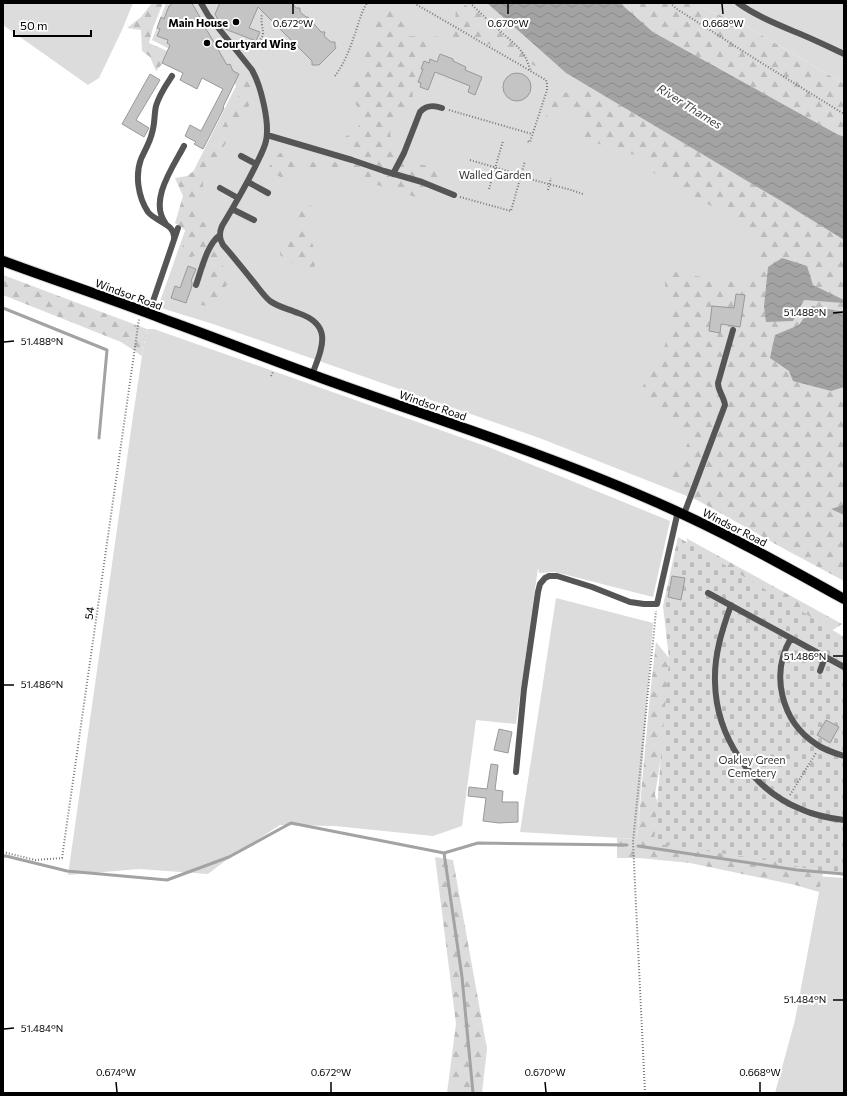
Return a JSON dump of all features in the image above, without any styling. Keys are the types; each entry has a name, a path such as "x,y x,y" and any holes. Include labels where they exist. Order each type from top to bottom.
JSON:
{"main road":[{"name":"Windsor Road","path":"3,261 312,375 582,471 681,513 746,544 844,599"}],"lane":[{"path":"201,3 208,15 252,70 257,80 263,101 267,125 265,146 248,182 222,226 220,235 223,245 268,299 277,306 305,315 318,325 322,333 321,350 312,375"},
{"path":"738,3 770,21 818,41 844,54"},
{"path":"172,76 158,100 153,131 141,160 138,176 141,198 146,208 151,216 172,229 174,239"},
{"path":"393,174 404,153 422,109 431,106 442,108"},
{"path":"267,135 422,182 454,195"},
{"path":"167,225 162,218 160,209 162,190 164,183 184,146"},
{"path":"241,156 256,164"},
{"path":"248,182 268,193"},
{"path":"220,188 238,198"},
{"path":"232,208 254,220"},
{"path":"144,312 178,228"},
{"path":"196,285 209,250 215,239 220,235"},
{"path":"516,772 526,671 540,584 549,576 561,576 599,589 630,602 657,604 681,513 725,405 718,383 733,330"},
{"path":"708,593 844,667"},
{"path":"731,605 720,637 716,660 715,690 719,715 728,738 745,766 761,783 786,802 818,816 844,820"},
{"path":"791,638 784,653 780,678 781,693 786,707 796,726 806,737 819,747 832,753 844,756"},
{"path":"820,671 825,657"}],"path":[{"path":"335,76 345,59 354,38 360,17 367,3"},
{"path":"414,3 531,72 544,78 548,84 545,95 530,142 526,141"},
{"path":"470,3 490,23 518,47 525,56 531,72"},
{"path":"670,3 676,9 844,114"},
{"path":"252,48 261,40 264,34 262,13"},
{"path":"442,108 532,134"},
{"path":"490,189 503,141"},
{"path":"470,160 583,194"},
{"path":"454,195 510,211 525,161"},
{"path":"548,190 552,178"},
{"name":"54","path":"3,852 34,860 62,858 144,312"},
{"path":"271,376 273,372"},
{"path":"646,1093 633,842 657,604"},
{"path":"786,802 819,747"}],"green space":[{"path":"3,3 133,3 99,78 88,85 3,25"},
{"path":"152,3 163,3 149,43 172,53 156,71 150,57 142,51 141,30 127,28 141,17"},
{"name":"Walled Garden","path":"166,3 487,3 566,73 781,201 697,500 542,439 213,324 158,307 187,225 194,170 236,86 234,82 152,40"},
{"path":"457,3 461,3 500,24 544,64 535,66 494,45 435,37 444,32 455,19"},
{"path":"620,3 697,3 703,8 746,26 844,84 844,137 653,32"},
{"path":"697,3 844,3 844,84 746,26 703,8"},
{"path":"386,6 404,16 407,36 433,37 412,84 413,101 390,133 394,148 419,164 445,170 441,179 422,199 371,183 345,171 318,167 304,170 284,179 268,170 272,161 280,153 293,152 305,164 318,161 349,163 356,149 345,137 357,130 364,113 356,105 349,87 361,66 373,31 374,16"},
{"path":"235,62 244,66 251,84 250,104 224,146 222,159 213,162 203,180 203,190 195,216 206,224 208,236 220,256 228,283 211,307 197,304 211,277 198,255 177,261 188,232 175,223 183,196 175,178 187,176 200,166 216,140 243,87 242,72"},
{"path":"579,90 595,91 606,97 844,240 844,581 697,500 674,486 661,470 678,465 691,436 669,422 659,406 640,391 659,360 665,345 671,318 664,278 675,272 707,278 739,280 758,276 756,266 756,241 746,226 654,173 638,156 580,138 580,122 572,109 557,113 550,127 543,125 553,98 567,92"},
{"path":"306,195 311,203 310,231 312,244 318,257 312,272 297,266 280,255 281,249 295,228"},
{"path":"3,275 147,329 142,356 121,342 3,295"},
{"path":"147,329 154,329 491,448 670,521 653,597 555,572 539,573 538,568 516,724 476,720 462,826 433,836 335,826 280,825 229,858 208,874 139,869 68,875 133,416"},
{"name":"Oakley Green Cemetery","path":"678,537 844,637 844,876 766,860 654,843 669,658 663,606"},
{"path":"686,538 842,624 817,640 695,562"},
{"path":"556,598 653,623 637,839 520,832"},
{"path":"656,642 669,658 665,733 655,795 663,817 827,855 819,892 795,885 690,863 639,858 617,858 617,838 637,839"},
{"path":"435,857 453,860 487,1049 482,1093 447,1093 456,1024"},
{"path":"815,876 844,878 844,1093 775,1093 795,1020 819,892"}],"water":[{"name":"River Thames","path":"487,3 620,3 653,32 844,137 844,240 566,73"},
{"path":"782,258 807,266 813,285 844,300 844,303 804,300 793,321 766,322 764,306 768,267"},
{"path":"812,306 844,312 844,387 831,391 793,381 789,371 770,358 775,335 799,325"},
{"path":"844,505 844,515 831,509"}],"building":[{"path":"172,3 191,3 193,5 201,19 196,17 208,32 227,65 230,64 233,71 239,74 203,149 194,144 196,142 185,136 190,125 201,131 223,89 202,78 197,89 180,80 183,73 162,63 170,45 167,43 168,40 157,36 160,29 157,28 161,17 164,19 169,6"},
{"path":"220,3 292,3 296,8 300,8 300,12 308,17 321,32 325,32 324,36 331,42 335,42 336,48 319,65 312,65 312,61 258,7 249,28 260,32 256,41 225,29 215,14"},
{"path":"440,54 453,59 453,61 466,67 465,70 482,77 475,95 468,92 470,86 435,72 428,90 420,87 421,83 418,82 423,69 421,69 424,61 429,63 430,59 437,62"},
{"path":"517,73 527,77 531,87 527,97 517,101 507,97 503,87 507,77"},
{"path":"150,74 160,80 136,120 149,128 144,137 122,124"},
{"path":"188,266 196,269 191,281 192,286 186,303 171,298 175,286 180,288"},
{"path":"736,294 745,295 740,327 721,324 720,333 709,331 712,306 734,308"},
{"path":"672,576 685,578 681,600 668,597"},
{"path":"826,720 839,727 830,743 817,735"},
{"path":"499,729 512,732 508,753 494,750"},
{"path":"491,764 498,765 495,790 503,791 502,802 518,802 518,822 499,823 483,821 486,798 468,796 469,787 487,789"}],"waterway":[{"path":"3,308 107,350 99,438"},
{"path":"3,856 67,871 167,880 229,857 291,823 444,853"},
{"path":"473,1093 462,977 444,853 478,843 627,845"},
{"path":"638,846 797,870 844,874"}],"place":[{"name":"Main House","path":"236,22"},
{"name":"Courtyard Wing","path":"207,43"}]}
